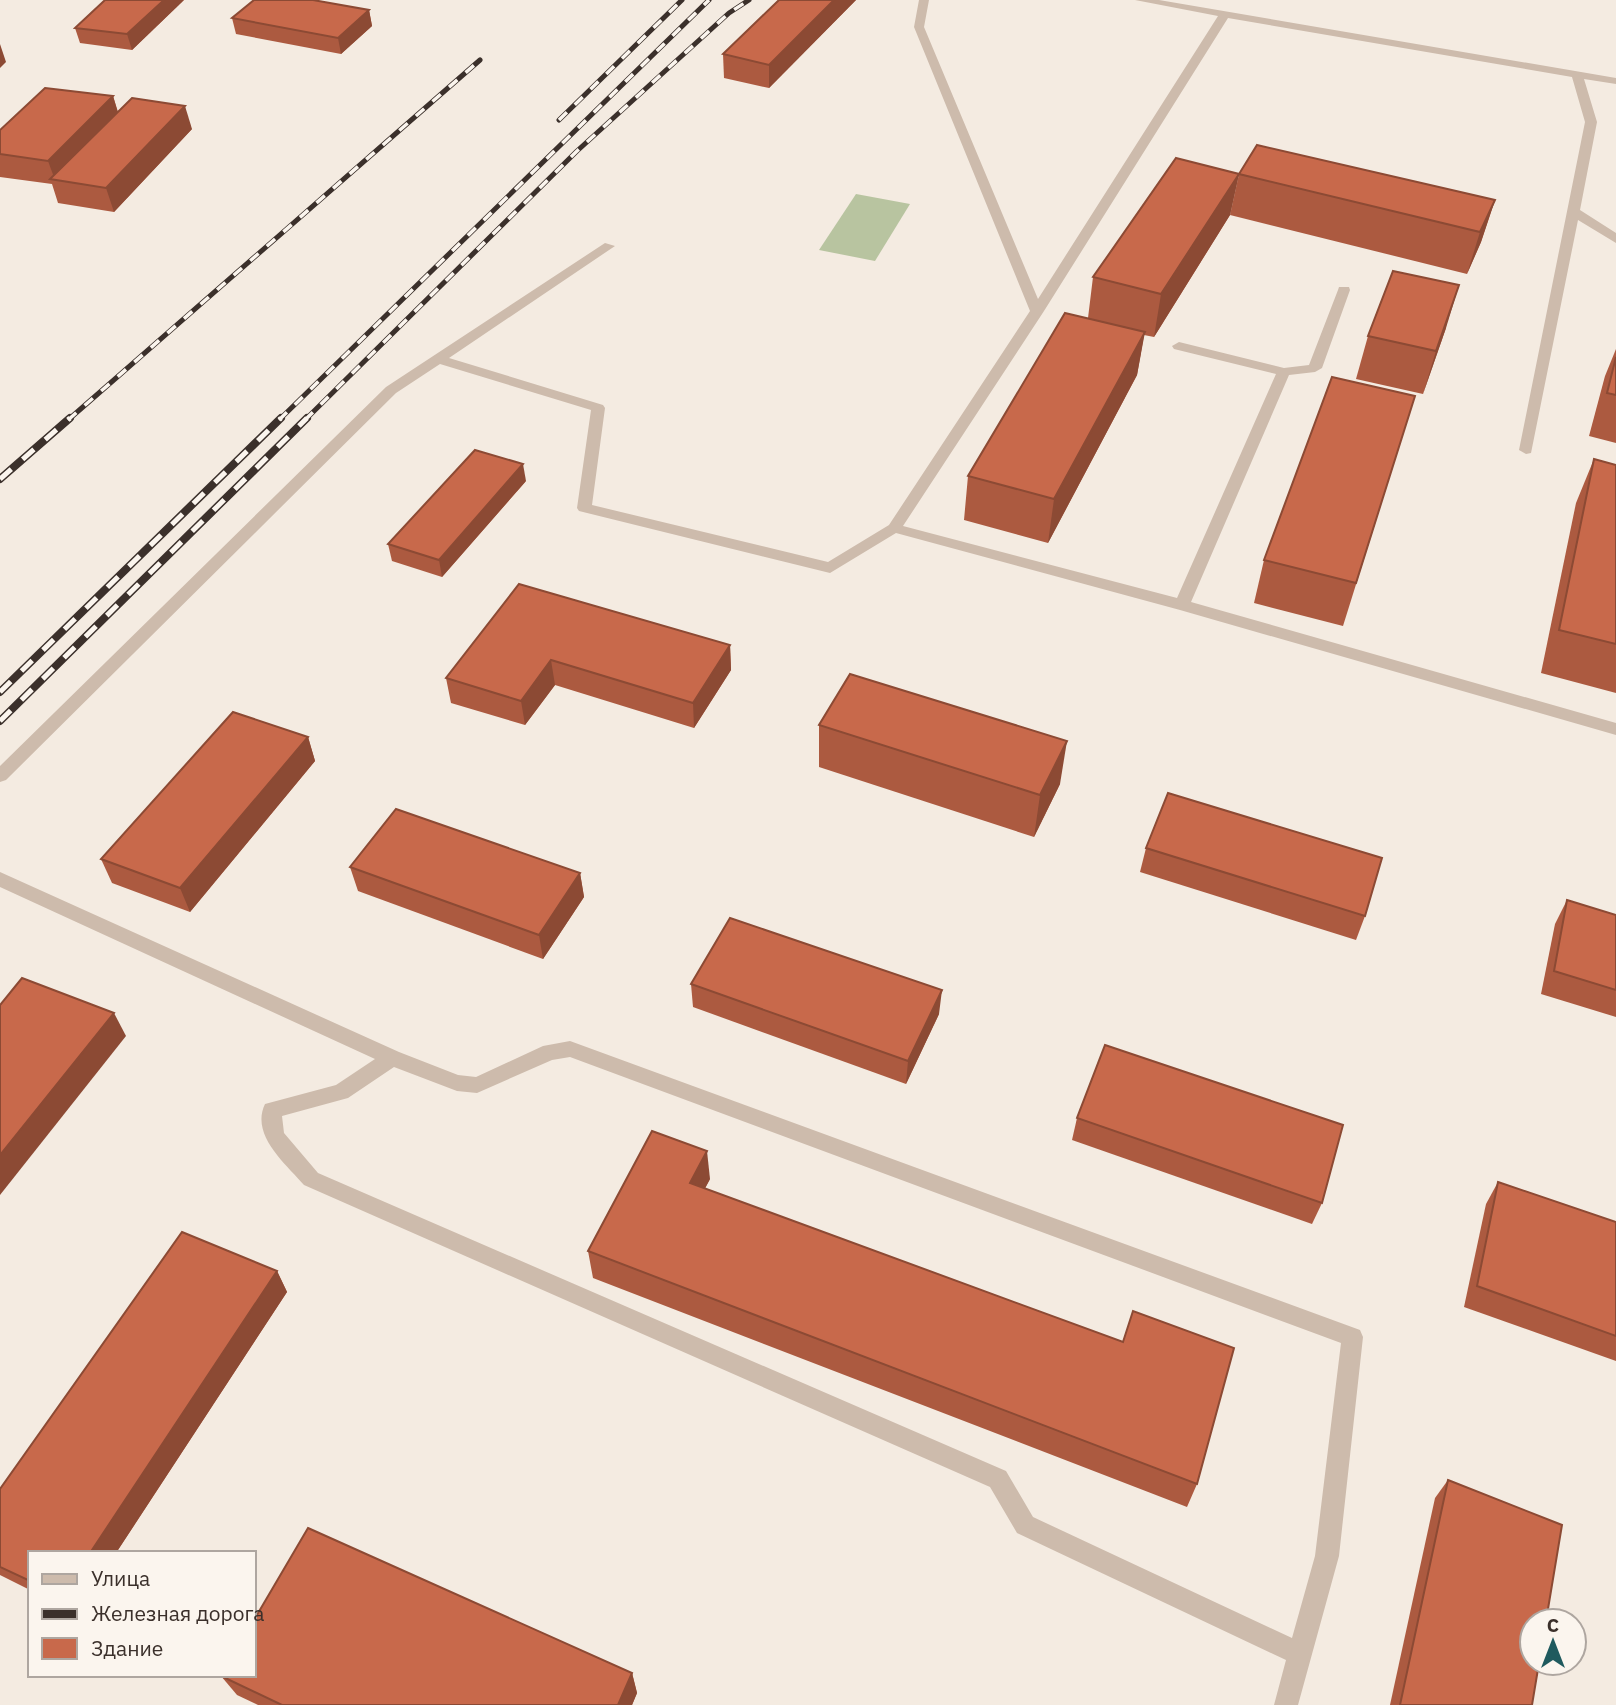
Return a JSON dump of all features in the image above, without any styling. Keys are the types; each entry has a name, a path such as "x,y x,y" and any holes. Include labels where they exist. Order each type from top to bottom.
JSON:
{"street":[{"path":"924,0 919,27 1037,311"},
{"path":"1140,0 1616,81"},
{"path":"439,359 598,408 584,508 830,568 894,528 1037,311 1225,15"},
{"path":"1526,450 1591,122 1577,74"},
{"path":"1573,211 1616,239"},
{"path":"0,776 391,390 609,246"},
{"path":"1179,346 1284,372 1315,368 1344,290"},
{"path":"1182,605 1284,372"},
{"path":"894,528 1182,605 1616,729"},
{"path":"0,879 392,1058 457,1083 477,1085 550,1052 570,1049 1352,1337 1327,1556 1286,1705"},
{"path":"392,1058 341,1092 272,1110 274,1136 311,1179 998,1479 1025,1525 1299,1654"}],"green space":[{"path":"856,194 910,204 875,261 819,250"}],"building":[{"path":"105,0 164,0 127,34 75,28"},
{"path":"254,0 313,0 369,10 338,38 232,18"},
{"path":"779,0 834,0 769,65 723,54"},
{"path":"45,88 113,96 48,161 0,154 0,130"},
{"path":"132,98 185,106 106,188 50,179"},
{"path":"1257,145 1495,200 1480,232 1239,174"},
{"path":"1176,158 1239,174 1161,294 1093,277"},
{"path":"1393,271 1459,285 1436,351 1368,336"},
{"path":"1065,313 1145,332 1054,499 968,476"},
{"path":"1616,357 1616,395 1607,393"},
{"path":"1332,377 1415,396 1356,583 1264,560"},
{"path":"475,450 523,464 439,560 388,544"},
{"path":"1594,459 1616,465 1616,644 1559,630"},
{"path":"519,584 730,645 693,703 551,660 521,701 446,678"},
{"path":"850,674 1067,741 1040,795 819,725"},
{"path":"233,712 308,737 180,888 101,859"},
{"path":"1168,793 1382,858 1365,916 1146,848"},
{"path":"396,809 580,873 539,935 350,867"},
{"path":"1567,900 1616,915 1616,990 1554,971"},
{"path":"730,918 942,990 908,1061 691,984"},
{"path":"22,978 114,1013 0,1155 0,1005"},
{"path":"1105,1045 1343,1125 1322,1203 1077,1118"},
{"path":"652,1131 707,1151 690,1183 1123,1342 1133,1311 1234,1348 1197,1484 588,1251"},
{"path":"1498,1182 1616,1222 1616,1336 1477,1286"},
{"path":"182,1232 277,1271 91,1551 28,1551 28,1580 0,1567 0,1489"},
{"path":"1448,1480 1562,1525 1548,1607 1518,1607 1518,1677 1537,1677 1532,1705 1400,1705"},
{"path":"308,1528 632,1673 618,1705 282,1705 223,1677 256,1677 256,1617"}],"railway":[{"path":"559,120 682,0"},
{"path":"279,420 709,0"},
{"path":"305,420 577,151 729,13 749,0"},
{"path":"68,420 480,60"},
{"path":"0,479 70,418"},
{"path":"0,692 281,418"},
{"path":"0,721 307,418"}]}
